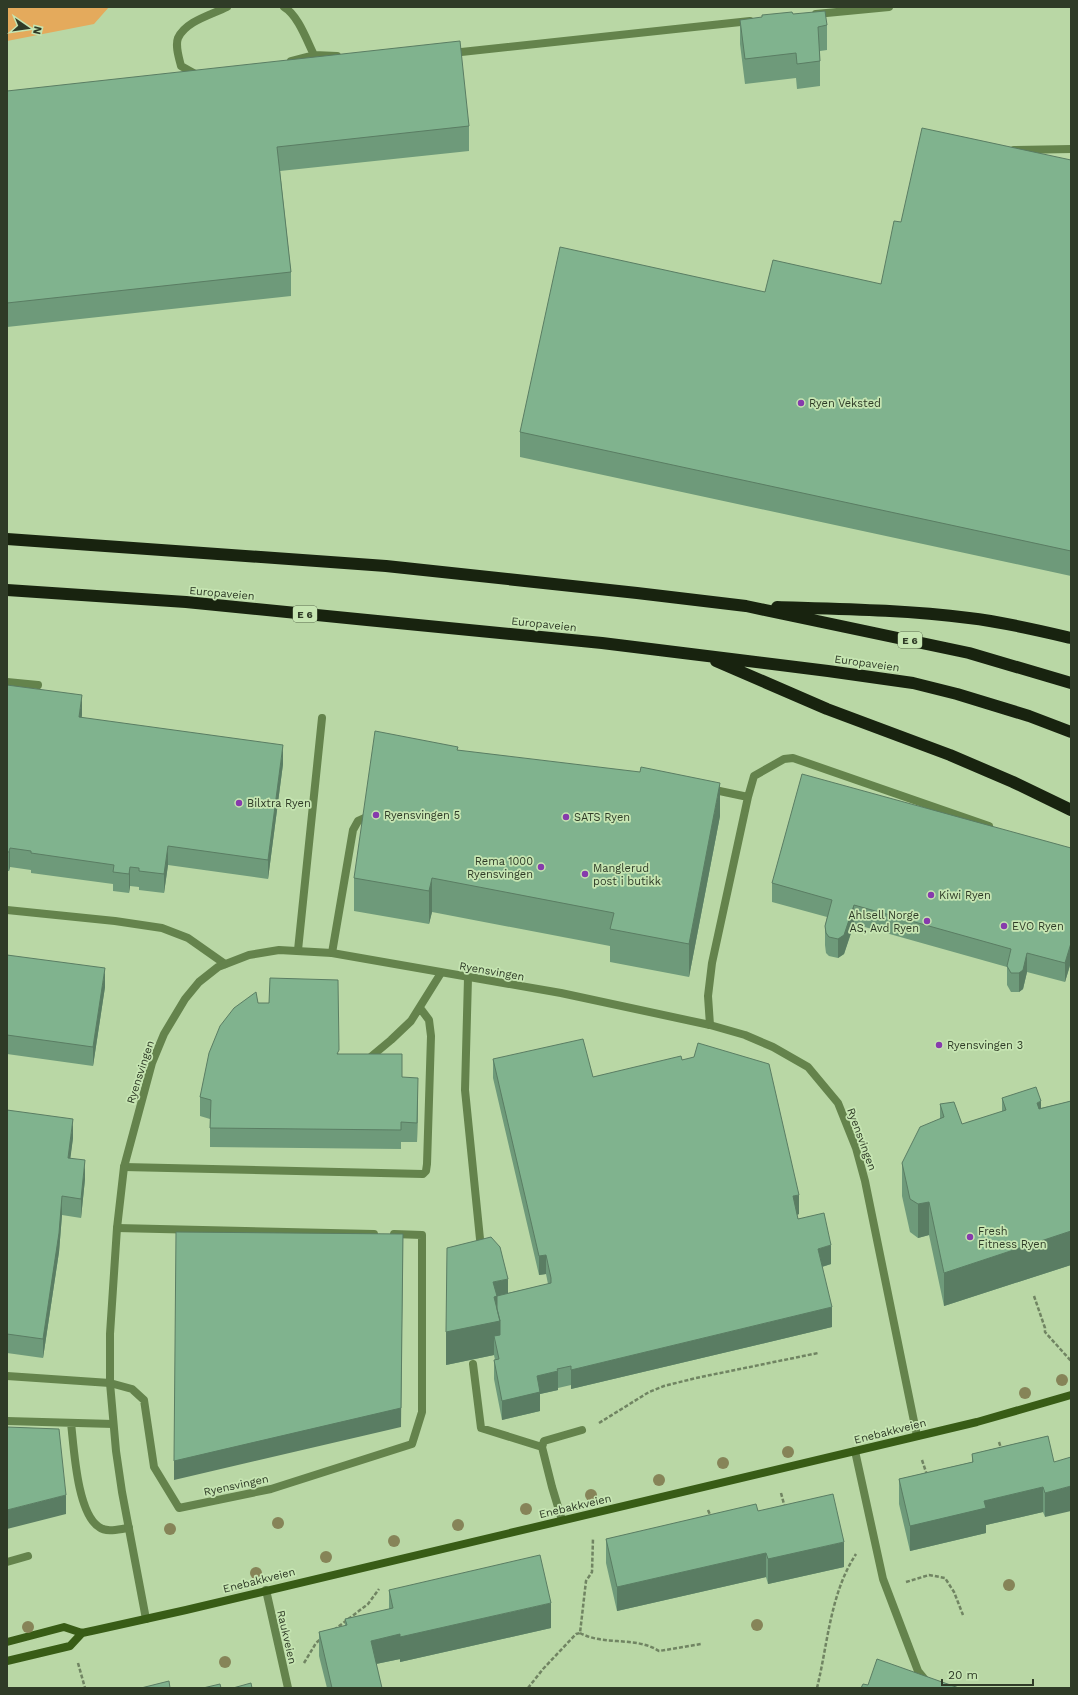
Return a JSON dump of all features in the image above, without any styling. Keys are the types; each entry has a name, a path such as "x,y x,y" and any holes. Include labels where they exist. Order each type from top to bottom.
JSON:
{"highway":[{"name":"E 6","path":"7,539 386,566 746,606 969,653 1071,683"},
{"name":"Europaveien","path":"7,590 194,603 602,643 912,683 957,694 1029,716 1071,732"},
{"name":"E 6","path":"746,606 920,612 1015,625 1071,638"},
{"name":"E 6","path":"702,655 827,708 950,755 1013,782 1071,810"}],"main road":[{"name":"Enebakkveien","path":"7,1642 64,1628 82,1633 146,1619 984,1420 1071,1395"},
{"path":"7,1661 70,1646 82,1633"}],"street":[{"path":"207,76 196,75 181,66 178,51 178,39 187,27 227,7"},
{"path":"284,7 294,16 314,55"},
{"path":"806,15 889,7"},
{"path":"444,54 759,20"},
{"path":"282,64 314,55 349,57"},
{"path":"1008,150 1071,149"},
{"path":"7,682 38,685"},
{"path":"298,950 322,718"},
{"path":"710,1025 708,996 712,963 748,797 754,776 784,759 793,758 996,828"},
{"path":"701,788 748,797"},
{"path":"332,953 353,830 358,822 367,817"},
{"path":"7,910 115,921 162,928 188,938 225,964"},
{"name":"Ryensvingen","path":"146,1619 120,1478 110,1384 110,1334 117,1228 124,1167 152,1063 164,1034 185,999 199,982 218,967 249,955 279,950 332,953 468,978 561,993 710,1025 745,1035 773,1047 808,1067 838,1104 856,1148 865,1181 917,1436"},
{"path":"367,1060 391,1040 411,1020 441,973"},
{"path":"468,978 465,1090 480,1239"},
{"path":"124,1167 424,1174 427,1164 431,1036 429,1020 420,1008"},
{"name":"Ryensvingen","path":"110,1384 132,1389 144,1400 154,1467 179,1508 271,1489 412,1444 422,1412 422,1235 117,1228"},
{"path":"473,1364 481,1428 542,1447"},
{"path":"7,1376 110,1384"},
{"path":"7,1421 114,1424"},
{"path":"71,1423 80,1492 90,1517 98,1527 106,1530 129,1528"},
{"path":"562,1520 542,1447 544,1441 582,1430"},
{"path":"855,1451 883,1579 918,1671 932,1688"},
{"path":"7,1562 28,1556"},
{"name":"Raukveien","path":"266,1590 288,1688"}],"path":[{"path":"1034,1296 1045,1332 1071,1361"},
{"path":"582,1430 601,1422 649,1392 664,1386 818,1353"},
{"path":"999,1442 1003,1454"},
{"path":"922,1460 928,1478"},
{"path":"781,1494 786,1514"},
{"path":"708,1510 713,1524"},
{"path":"817,1688 838,1589 846,1569 862,1546 873,1534"},
{"path":"580,1633 586,1581 592,1572 593,1538"},
{"path":"923,1577 933,1575 944,1578 954,1592 963,1615"},
{"path":"331,1632 368,1604 380,1589"},
{"path":"528,1688 543,1669 576,1634 580,1633 595,1638 650,1645 659,1651 701,1644"},
{"path":"303,1664 316,1643 326,1636"},
{"path":"77,1660 85,1688"}],"shaded area":[{"path":"7,7 109,7 94,24 7,41"}],"building":[{"path":"825,11 827,25 818,27 820,61 797,64 796,53 745,59 740,20 762,17 762,15"},
{"path":"460,41 469,126 277,147 291,272 7,303 7,91"},
{"name":"Ryen Veksted","path":"922,128 1071,160 1071,551 520,432 560,247 765,292 773,260 881,284 894,221 901,222"},
{"path":"7,685 82,695 79,717 283,745 268,860 168,846 164,874 139,871 139,868 130,867 129,874 113,872 114,865 31,853 31,851 10,848 9,852 7,852"},
{"path":"375,731 458,747 457,750 640,772 641,767 720,783 689,944 610,929 614,913 432,878 429,891 354,878"},
{"path":"802,774 1071,848 1071,943 1065,963 1027,953 1023,970 1019,973 1011,973 1007,966 1011,949 854,905 844,935 838,939 829,937 826,933 825,926 832,900 772,883"},
{"path":"7,955 105,968 93,1047 7,1035"},
{"path":"270,978 338,980 339,1050 337,1054 402,1054 402,1077 418,1078 417,1123 401,1122 401,1130 210,1128 211,1100 200,1097 209,1053 220,1026 234,1008 256,992 258,1003 269,1003"},
{"path":"583,1039 593,1077 681,1056 682,1060 694,1057 698,1043 769,1064 799,1195 793,1196 798,1219 824,1213 831,1245 818,1249 832,1307 571,1370 571,1366 557,1369 558,1371 537,1376 540,1392 502,1401 494,1360 499,1359 494,1336 500,1335 497,1296 551,1283 551,1278 546,1255 539,1256 493,1059"},
{"path":"1036,1087 1041,1101 1037,1103 1039,1109 1071,1101 1071,1231 944,1273 929,1202 918,1204 910,1199 902,1163 920,1127 944,1117 940,1104 954,1102 962,1124 1006,1110 1002,1098"},
{"path":"7,1110 73,1119 68,1158 85,1160 81,1199 62,1196 59,1233 43,1339 7,1334"},
{"path":"176,1232 403,1234 401,1408 174,1461"},
{"path":"491,1237 500,1247 508,1279 493,1282 497,1296 494,1297 500,1321 446,1332 447,1248"},
{"path":"7,1427 59,1429 66,1495 7,1510"},
{"path":"1048,1436 1054,1462 1071,1457 1071,1486 1045,1493 1043,1487 984,1501 986,1508 910,1526 899,1479 973,1462 972,1454"},
{"path":"833,1494 844,1542 768,1559 766,1553 617,1587 606,1539 756,1504 758,1511"},
{"path":"540,1555 551,1603 400,1637 400,1634 371,1641 382,1688 332,1688 319,1632 347,1625 345,1619 393,1608 389,1590"},
{"path":"877,1659 959,1688 861,1688 863,1684 868,1685"},
{"path":"169,1681 170,1688 141,1688"},
{"path":"251,1683 252,1688 233,1688"},
{"path":"220,1684 221,1688 203,1688"}],"place":[{"name":"Ryen Veksted","path":"801,403"},
{"name":"Bilxtra Ryen","path":"239,803"},
{"name":"Ryensvingen 5","path":"376,815"},
{"name":"SATS Ryen","path":"566,817"},
{"name":"Rema 1000 Ryensvingen","path":"541,867"},
{"name":"Manglerud post i butikk","path":"585,874"},
{"name":"Kiwi Ryen","path":"931,895"},
{"name":"Ahlsell Norge AS, Avd Ryen","path":"927,921"},
{"name":"EVO Ryen","path":"1004,926"},
{"name":"Ryensvingen 3","path":"939,1045"},
{"name":"Fresh Fitness Ryen","path":"970,1237"}]}
